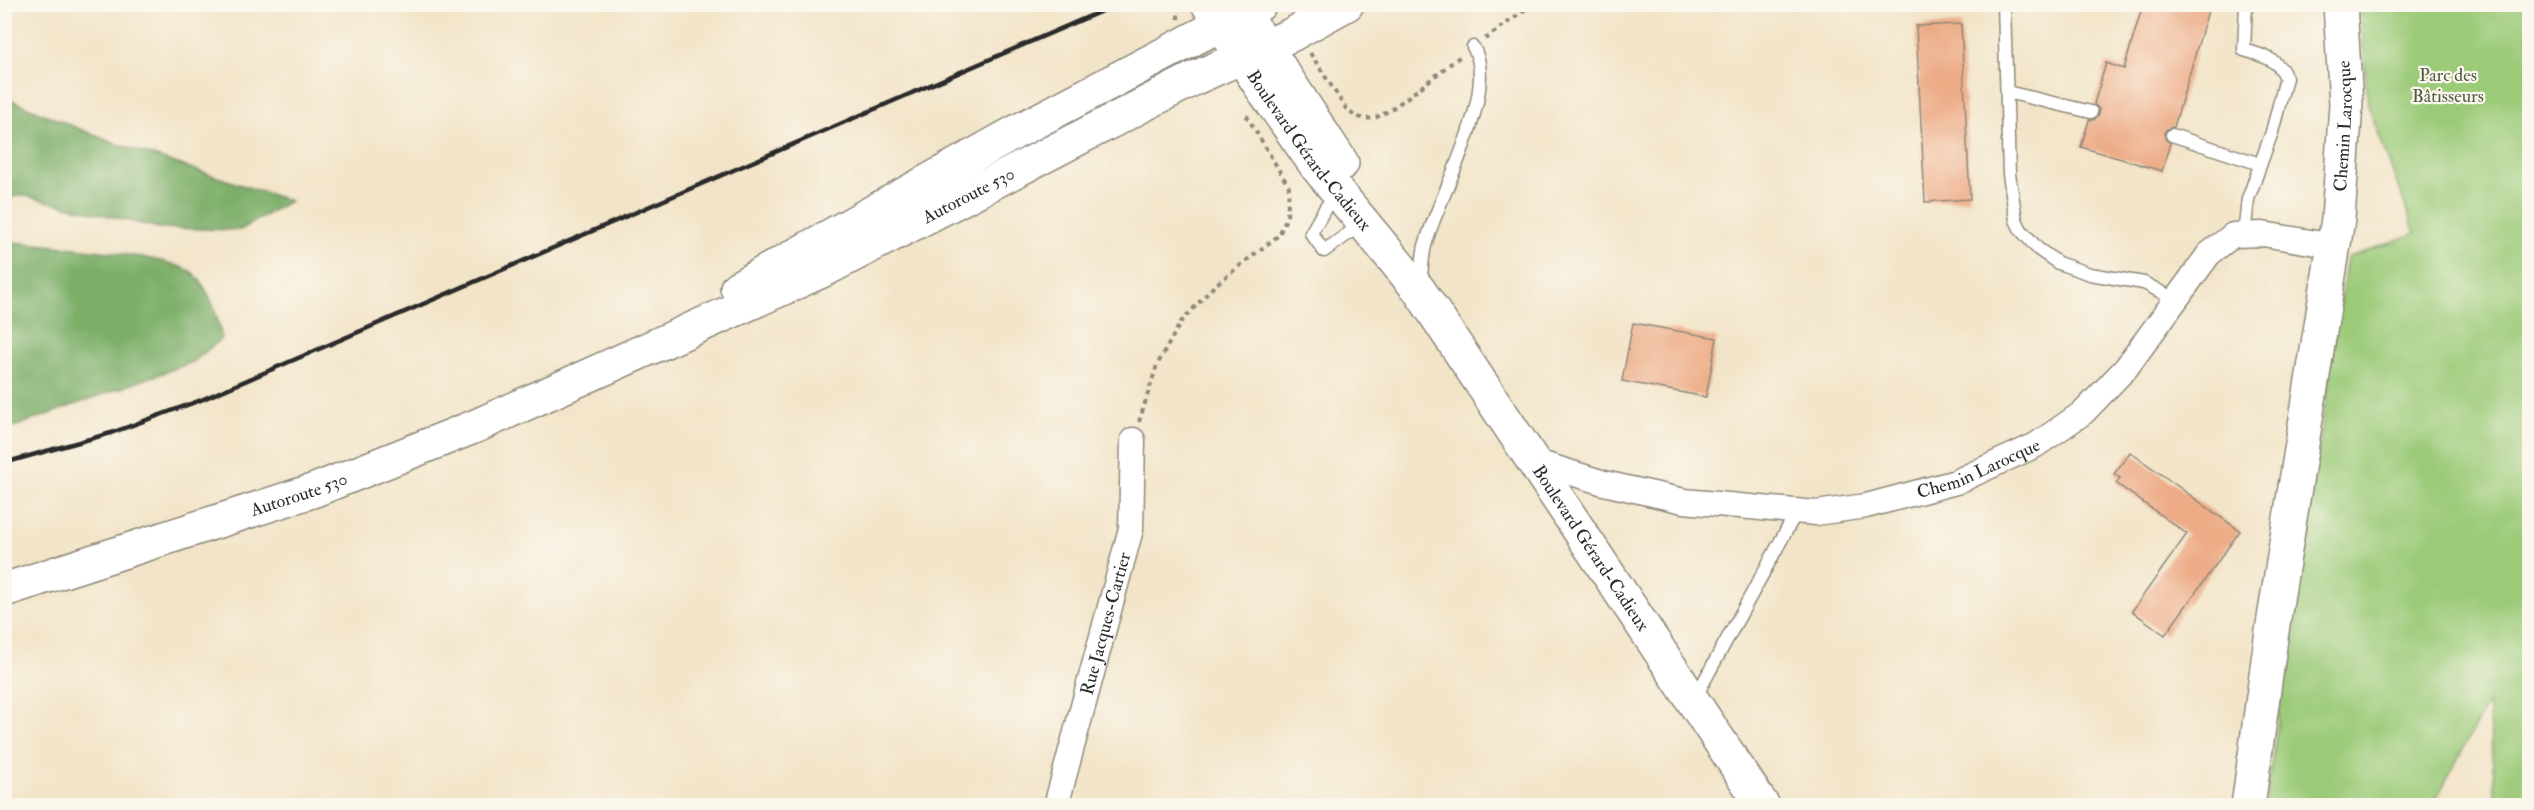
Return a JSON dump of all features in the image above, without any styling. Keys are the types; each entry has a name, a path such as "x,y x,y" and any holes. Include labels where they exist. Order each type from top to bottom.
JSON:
{"main road":[{"name":"Autoroute 530","path":"4,590 333,483 466,430 826,269 1193,79 1253,52 1347,4"},
{"name":"Chemin Larocque","path":"2248,806 2293,495 2334,246 2345,123 2345,74 2340,4"},
{"name":"Autoroute 530","path":"584,376 938,174 1234,10"},
{"name":"Boulevard Gérard-Cadieux","path":"1234,10 1253,52 1339,195 1419,290 1763,806"},
{"name":"Boulevard Gérard-Cadieux","path":"1253,52 1332,150 1390,232 1419,290"}],"street":[{"name":"Chemin Larocque","path":"1533,461 1604,483 1684,501 1816,513 1866,506 1956,482 2036,445 2084,412 2119,376 2209,254 2233,235 2263,234 2334,246"},
{"name":"Rue Jacques-Cartier","path":"1056,806 1131,530 1137,429"}],"lane":[{"path":"2004,4 2009,174 2016,220 2021,230 2038,249 2058,263 2090,274 2144,283 2174,300"},
{"path":"2244,235 2248,199 2286,78 2279,66 2272,61 2244,50 2246,4"},
{"path":"1419,290 1425,245 1456,165 1479,94 1481,63 1473,47"},
{"path":"2007,92 2091,112"},
{"path":"2172,135 2260,164"},
{"path":"1339,195 1326,207 1311,233 1324,250 1362,223"},
{"path":"1693,701 1797,511"}],"path":[{"path":"1176,16 1179,4"},
{"path":"1308,50 1347,110 1357,117 1368,119 1385,113 1533,4"},
{"path":"1137,429 1157,365 1181,322 1214,286 1278,235 1287,216 1289,187 1239,104"}],"green space":[{"name":"Parc des Bâtisseurs","path":"2360,5 2529,5 2529,805 2496,805 2488,702 2433,805 2265,806 2347,258 2415,233 2368,105"},
{"path":"4,97 108,141 290,201 240,230 159,228 21,195 5,199"},
{"path":"5,241 135,256 183,268 195,275 205,289 222,338 193,362 5,430"}],"building":[{"path":"2143,4 2210,4 2174,127 2167,129 2164,133 2166,140 2170,143 2162,171 2081,147 2089,120 2094,120 2099,114 2099,109 2094,104 2106,63 2124,69"},
{"path":"1961,24 1970,199 1925,202 1916,26"},
{"path":"1633,323 1717,338 1706,397 1622,381"},
{"path":"2130,452 2240,531 2165,635 2132,611 2187,534 2116,483 2120,478 2114,474"}],"railway":[{"path":"4,463 111,433 201,400 1118,4"}]}
